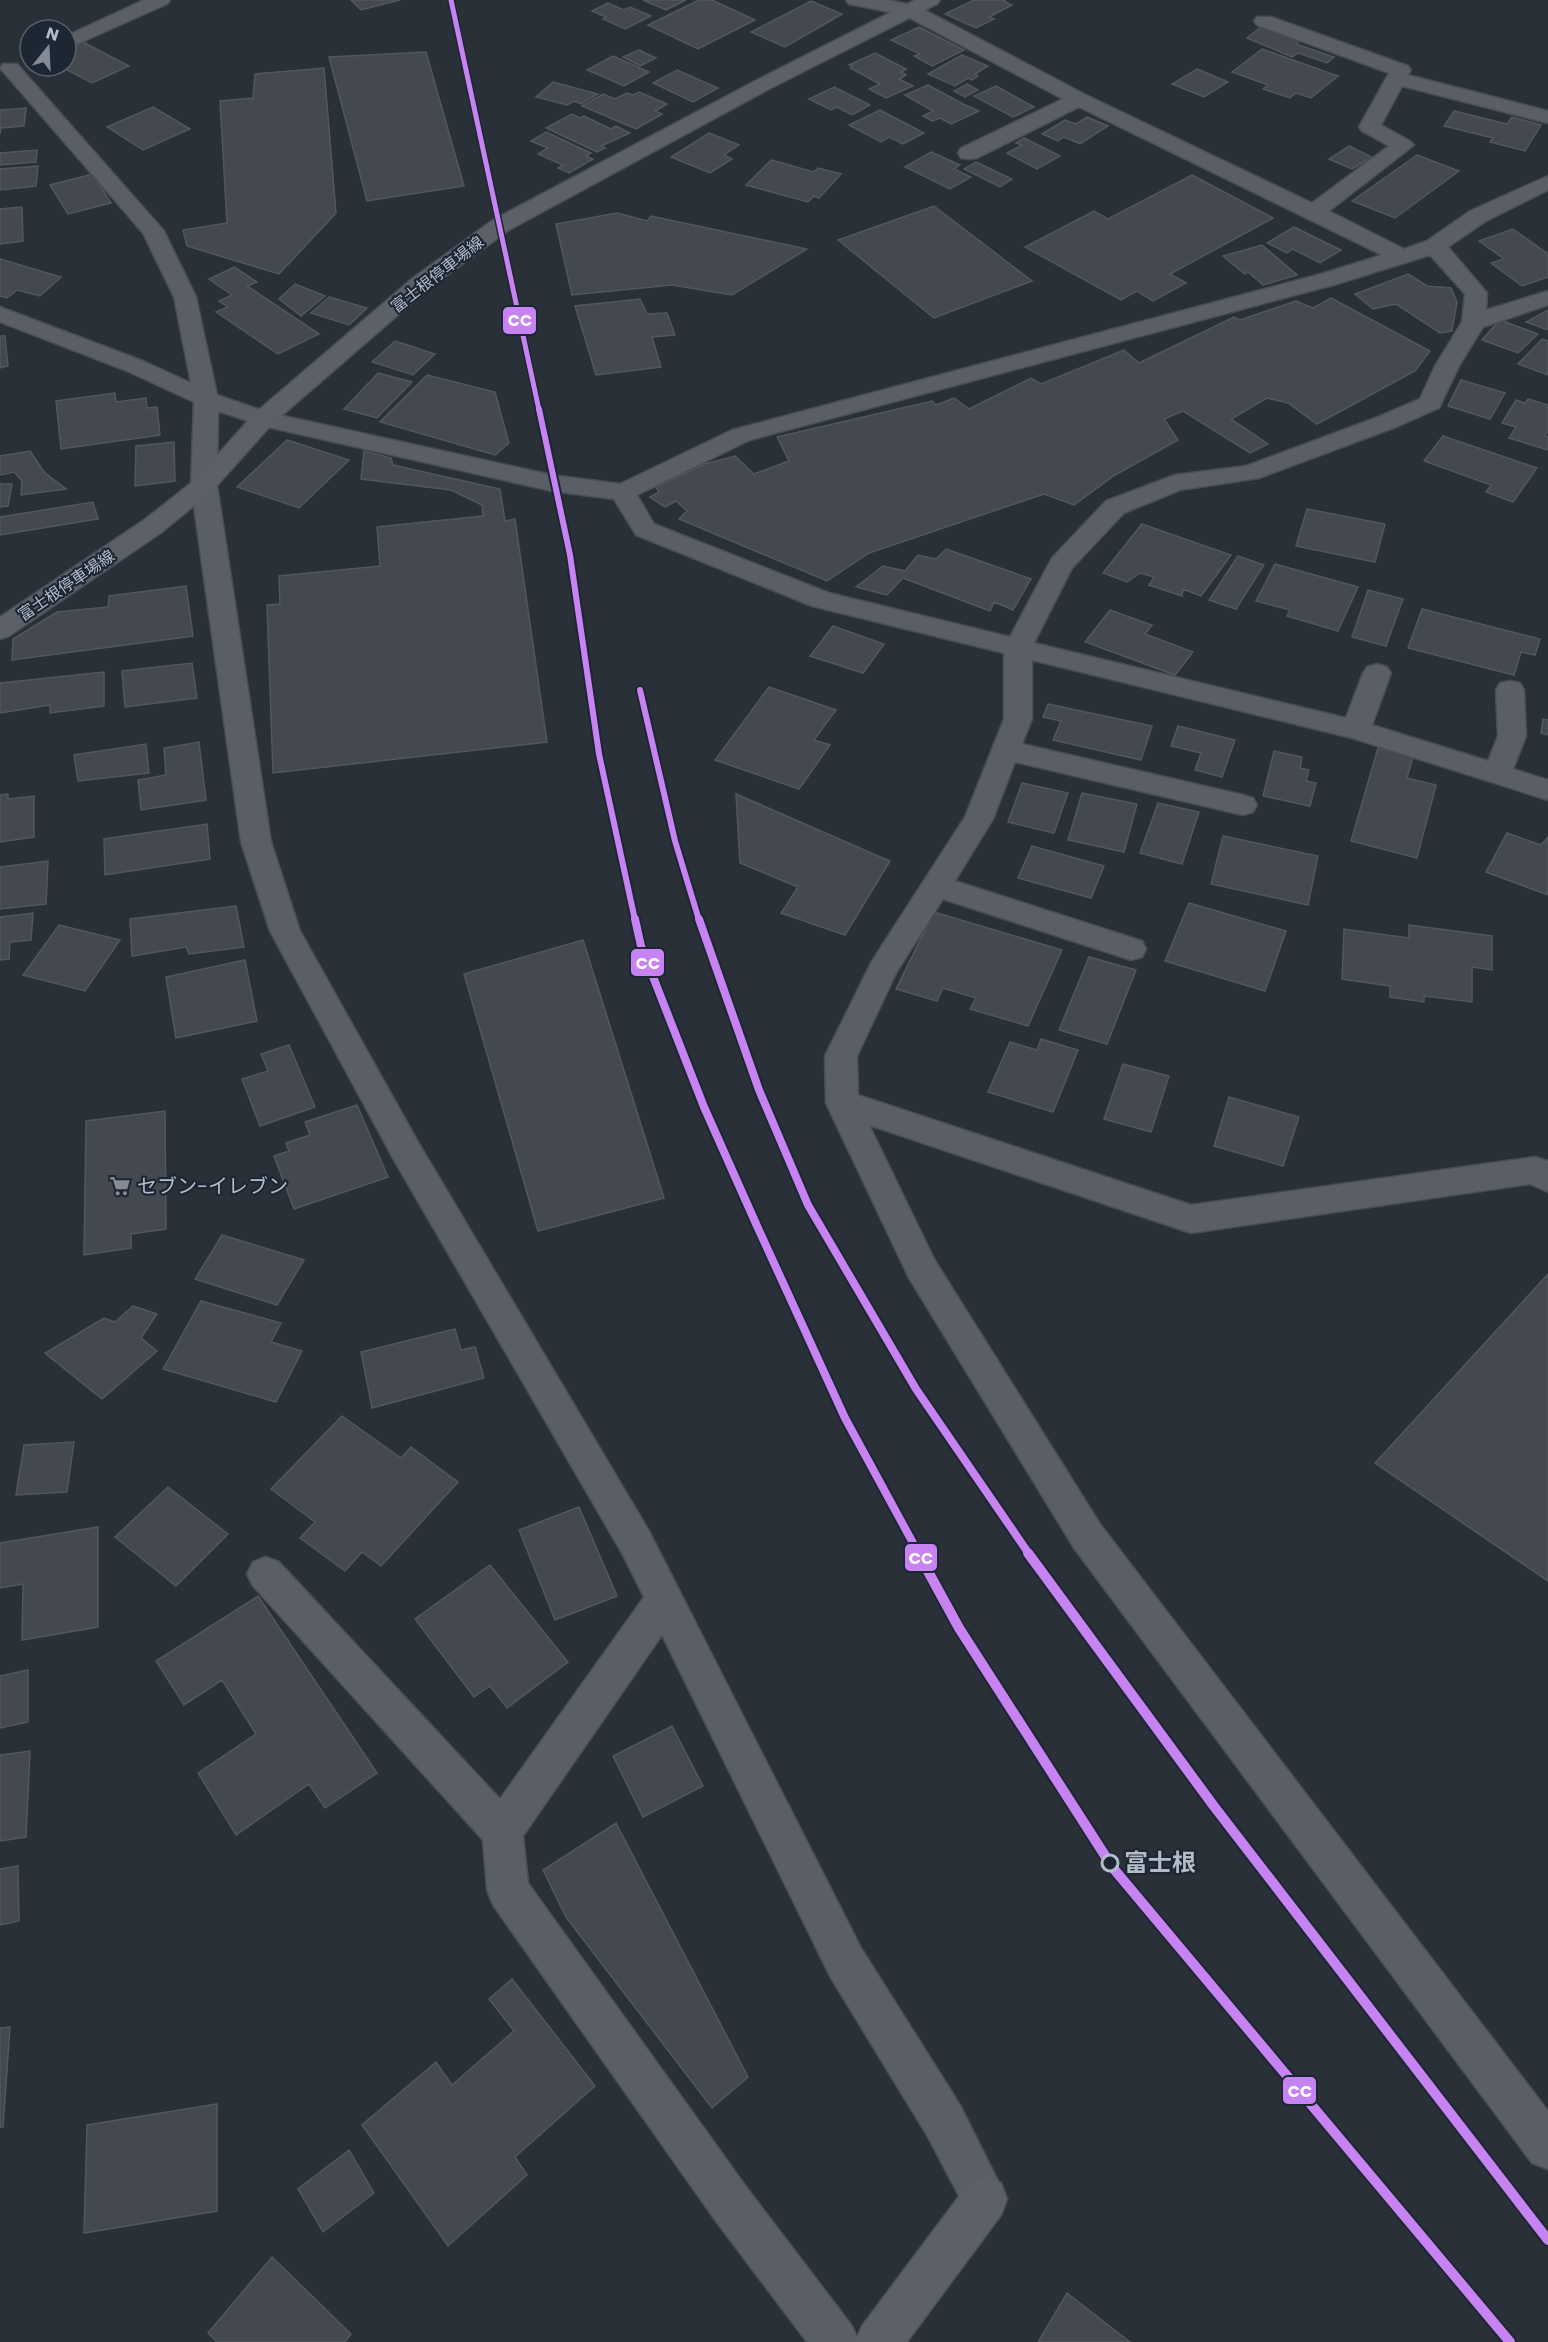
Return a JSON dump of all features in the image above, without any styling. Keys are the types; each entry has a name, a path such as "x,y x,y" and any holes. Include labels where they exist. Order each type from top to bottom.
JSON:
{"main road":[{"name":"富士根停車場線","path":"0,630 153,526 204,485 263,419 421,283 501,225 930,0"},
{"path":"878,2342 985,2199"}],"street":[{"path":"78,38 160,0"},
{"path":"856,0 910,10 1079,99 1401,256"},
{"path":"1264,21 1401,70 1369,128 1403,145 1314,212"},
{"path":"13,66 153,231 186,297 206,399 204,485 256,842 285,931 406,1151 636,1543 846,1964 944,2121 985,2199"},
{"path":"1397,78 1548,117"},
{"path":"969,153 1079,99"},
{"path":"0,314 135,366 206,399 263,419 552,483 623,492 741,435 1317,282 1435,246 1479,216 1548,182"},
{"path":"1435,246 1476,293 1474,322 1447,366 1430,403 1387,422 1250,473 1175,483 1115,507 1061,564 1018,648 1018,719 979,819 883,969 841,1056 842,1103 921,1268 1087,1536 1548,2147"},
{"path":"1474,322 1548,298"},
{"path":"623,492 645,529 821,600 1356,730 1548,790"},
{"path":"1356,730 1377,673"},
{"path":"1497,774 1512,736 1510,690"},
{"path":"1006,750 1243,805"},
{"path":"936,886 1131,949"},
{"path":"842,1103 1191,1219 1535,1170 1548,1179"},
{"path":"266,1574 502,1831 508,1890 731,2204 836,2342"},
{"path":"502,1831 664,1600"}],"building":[{"path":"351,0 400,0 361,10"},
{"path":"643,0 686,0 666,10"},
{"path":"699,0 712,0 755,20 698,49 648,25"},
{"path":"974,0 1006,0 1003,1 1012,5 989,17 994,19 976,28 945,14"},
{"path":"811,1 842,14 785,47 751,32"},
{"path":"608,3 624,10 630,7 651,16 625,29 592,11"},
{"path":"919,27 964,50 932,66 914,56 920,54 891,40"},
{"path":"1261,27 1301,40 1296,44 1334,57 1327,63 1298,53 1292,57 1247,38"},
{"path":"81,41 129,66 92,83 78,76 78,42"},
{"path":"1262,49 1338,76 1311,98 1296,93 1290,98 1263,89 1268,85 1232,72"},
{"path":"639,50 656,58 640,66 623,57"},
{"path":"426,52 464,186 367,201 329,57"},
{"path":"875,53 906,69 901,72 906,75 899,79 913,86 886,98 869,89 880,84 850,68 853,66 849,65"},
{"path":"962,55 988,66 975,74 978,76 972,80 968,78 955,86 928,74"},
{"path":"613,56 649,72 624,86 587,70"},
{"path":"324,68 336,213 279,274 187,246 183,230 227,223 220,101 253,98 255,74"},
{"path":"1197,69 1228,82 1204,97 1172,84"},
{"path":"677,70 718,88 693,102 653,83"},
{"path":"553,82 598,94 581,104 574,101 567,105 536,97"},
{"path":"967,84 978,90 965,97 954,91"},
{"path":"928,85 979,111 951,124 940,118 932,121 923,116 933,111 905,95"},
{"path":"996,86 1034,107 1013,117 974,96"},
{"path":"834,87 870,105 852,115 837,107 831,110 809,99"},
{"path":"639,92 667,104 655,111 662,114 636,129 582,106 603,94 615,99 627,93 633,95"},
{"path":"153,107 190,129 143,150 107,127"},
{"path":"26,108 24,126 1,128 0,134 0,110"},
{"path":"880,110 924,133 903,144 889,137 881,142 849,125"},
{"path":"1454,111 1507,124 1512,117 1541,125 1525,151 1490,142 1493,138 1444,126"},
{"path":"572,114 580,118 584,116 611,129 616,126 630,133 601,146 605,148 597,152 546,128"},
{"path":"1087,117 1108,126 1080,144 1064,137 1058,141 1042,134 1065,120 1076,124"},
{"path":"546,132 591,153 586,156 593,159 569,173 558,168 563,165 538,154 548,148 531,141"},
{"path":"709,133 739,145 724,155 732,159 710,173 671,157"},
{"path":"1024,138 1060,156 1037,169 1007,153 1022,145 1016,143"},
{"path":"1349,146 1372,157 1352,169 1329,159"},
{"path":"37,150 36,162 0,165 0,153"},
{"path":"931,152 960,165 954,169 971,177 950,189 905,167"},
{"path":"1417,155 1459,171 1395,218 1352,201"},
{"path":"771,160 814,172 818,168 841,174 819,198 814,196 808,202 746,185"},
{"path":"976,162 1012,179 1000,187 964,169"},
{"path":"38,166 36,186 0,190 0,169"},
{"path":"92,174 111,203 68,214 50,185"},
{"path":"1192,175 1273,218 1170,274 1186,283 1153,301 1137,291 1121,300 1025,247 1094,211 1108,219"},
{"path":"934,206 1032,281 934,318 838,240"},
{"path":"22,207 23,241 0,244 0,209"},
{"path":"617,213 647,221 651,216 807,249 732,295 672,285 572,295 556,224"},
{"path":"1294,227 1341,250 1320,263 1293,249 1287,253 1267,243"},
{"path":"1513,229 1548,254 1548,277 1522,286 1491,263 1504,259 1479,241"},
{"path":"1262,245 1297,275 1263,285 1223,256"},
{"path":"0,259 61,277 40,296 17,290 7,298 0,296"},
{"path":"234,267 257,282 247,286 319,334 278,354 216,312 228,307 219,301 232,295 209,279"},
{"path":"1408,274 1427,286 1451,288 1457,302 1452,331 1440,333 1396,304 1373,309 1355,294"},
{"path":"295,284 325,296 301,316 279,299"},
{"path":"329,297 367,308 349,325 311,313"},
{"path":"1331,298 1430,351 1415,371 1317,424 1288,403 1267,398 1231,419 1268,444 1250,453 1183,411 1164,419 1178,440 1115,475 1074,505 1044,494 869,553 827,581 679,519 687,511 676,501 665,507 650,497 659,492 656,487 705,464 735,456 754,474 789,461 777,437 932,401 936,405 954,398 969,409 1031,378 1041,384 1124,350 1139,363 1234,317 1240,320 1296,301 1313,308"},
{"path":"640,299 647,314 667,313 675,335 652,337 661,367 596,375 575,306"},
{"path":"1548,310 1548,330 1526,322"},
{"path":"1500,320 1538,334 1518,353 1482,340"},
{"path":"0,336 5,336 8,366 0,368"},
{"path":"1542,339 1548,341 1548,375 1518,364"},
{"path":"395,341 435,354 413,375 372,362"},
{"path":"378,373 412,382 377,418 344,409"},
{"path":"427,375 495,392 509,443 495,455 380,422"},
{"path":"1461,380 1505,393 1490,419 1448,406"},
{"path":"115,393 116,402 146,398 147,408 157,407 160,435 61,449 56,401"},
{"path":"1528,399 1548,405 1548,431 1545,436 1548,437 1548,450 1509,438 1516,427 1502,423 1516,400 1525,403"},
{"path":"1443,436 1537,468 1513,502 1486,492 1491,485 1424,461"},
{"path":"287,440 349,460 299,508 237,487"},
{"path":"174,442 175,481 135,486 136,446"},
{"path":"30,451 44,472 66,489 21,495 22,481 14,472 0,475 0,456"},
{"path":"364,451 391,458 393,465 500,489 505,521 515,519 547,742 273,773 267,605 280,604 279,576 380,566 377,527 483,516 482,505 451,490 361,479"},
{"path":"0,484 12,484 8,506 0,507"},
{"path":"93,502 98,519 0,535 0,517"},
{"path":"1307,509 1385,524 1375,562 1296,546"},
{"path":"1142,524 1231,555 1201,596 1183,589 1182,596 1149,585 1154,577 1140,573 1127,582 1103,573"},
{"path":"946,549 1031,579 1013,610 994,602 990,611 903,578 887,595 856,587 883,566 905,571 918,555 936,559"},
{"path":"1238,556 1264,565 1236,609 1209,600"},
{"path":"1275,564 1358,587 1338,631 1287,616 1290,610 1256,601"},
{"path":"186,586 193,636 12,660 13,639 57,612 108,607 109,596"},
{"path":"1368,590 1403,599 1386,646 1352,637"},
{"path":"1422,609 1540,639 1535,655 1521,652 1514,675 1408,648"},
{"path":"1110,610 1152,625 1145,634 1193,652 1175,675 1085,642"},
{"path":"833,626 884,644 863,673 810,656"},
{"path":"192,663 197,698 125,707 122,671"},
{"path":"104,672 104,706 50,713 50,705 0,713 0,683"},
{"path":"769,687 836,710 814,740 830,745 799,789 715,760"},
{"path":"1048,704 1152,726 1141,760 1053,740 1061,721 1043,717"},
{"path":"1543,719 1548,720 1548,735 1541,733"},
{"path":"1178,726 1235,740 1222,777 1195,770 1201,753 1171,746"},
{"path":"199,742 206,800 141,810 138,780 166,775 164,748"},
{"path":"146,744 149,773 78,781 74,755"},
{"path":"1378,748 1413,757 1407,778 1436,785 1417,858 1351,841"},
{"path":"1274,751 1302,757 1300,768 1309,770 1306,781 1316,783 1310,806 1263,796"},
{"path":"1022,783 1068,793 1054,833 1008,822"},
{"path":"1082,793 1137,804 1124,852 1068,840"},
{"path":"8,794 8,799 34,796 34,837 0,842 0,795"},
{"path":"736,794 890,861 845,935 781,913 798,887 740,863"},
{"path":"1158,803 1199,812 1182,864 1140,853"},
{"path":"207,824 210,859 105,875 104,839"},
{"path":"1507,833 1541,845 1548,837 1548,895 1486,872"},
{"path":"1223,836 1318,856 1308,905 1211,884"},
{"path":"1032,846 1104,866 1091,898 1018,878"},
{"path":"48,861 46,904 0,909 0,867"},
{"path":"1189,903 1286,931 1265,991 1165,961"},
{"path":"236,906 244,947 189,954 186,947 132,956 130,919"},
{"path":"934,912 1062,950 1028,1026 970,1009 976,998 943,988 937,1001 896,989"},
{"path":"33,913 31,940 10,942 9,959 0,960 0,917"},
{"path":"59,925 120,940 85,991 23,975"},
{"path":"1409,925 1492,936 1492,970 1472,967 1472,1002 1424,996 1424,1002 1390,997 1390,986 1342,979 1344,929 1409,938"},
{"path":"583,940 664,1198 538,1231 464,974"},
{"path":"1089,957 1136,970 1107,1044 1059,1030"},
{"path":"245,960 257,1021 176,1038 166,977"},
{"path":"1041,1039 1078,1050 1053,1112 988,1092 1010,1042 1037,1050"},
{"path":"289,1045 315,1107 260,1126 242,1079 268,1071 261,1054"},
{"path":"1123,1064 1169,1076 1151,1132 1104,1119"},
{"path":"1229,1097 1299,1117 1283,1166 1214,1146"},
{"path":"357,1105 388,1177 294,1209 274,1156 289,1151 286,1143 310,1135 305,1122"},
{"path":"165,1111 166,1229 131,1234 131,1248 84,1255 86,1121"},
{"path":"222,1235 304,1260 277,1305 195,1279"},
{"path":"1548,1274 1548,1581 1375,1463"},
{"path":"201,1301 281,1323 271,1342 302,1351 276,1402 163,1369"},
{"path":"133,1306 157,1314 141,1338 157,1351 102,1399 45,1353 104,1318 115,1322"},
{"path":"455,1329 461,1350 475,1347 484,1378 372,1408 361,1352"},
{"path":"342,1416 401,1458 411,1447 458,1482 381,1566 362,1552 345,1571 300,1538 315,1522 271,1489"},
{"path":"74,1442 67,1492 16,1495 24,1445"},
{"path":"168,1487 228,1534 176,1586 115,1537"},
{"path":"579,1507 617,1596 555,1620 519,1530"},
{"path":"98,1527 98,1627 22,1640 23,1584 0,1588 0,1543"},
{"path":"490,1565 568,1662 507,1708 490,1686 474,1697 415,1619"},
{"path":"258,1596 377,1773 325,1808 309,1784 236,1835 198,1773 256,1734 222,1680 184,1705 156,1661"},
{"path":"28,1670 28,1722 0,1728 0,1676"},
{"path":"672,1726 703,1786 643,1817 613,1756"},
{"path":"30,1751 26,1837 0,1841 0,1755"},
{"path":"616,1823 748,2077 712,2108 566,1917 543,1870"},
{"path":"18,1866 19,1921 0,1925 0,1869"},
{"path":"512,1979 595,2086 515,2157 527,2175 448,2246 362,2125 436,2062 452,2085 514,2031 489,1999"},
{"path":"10,2027 3,2127 0,2127 0,2028"},
{"path":"217,2104 217,2211 84,2233 87,2125"},
{"path":"349,2150 374,2193 323,2232 298,2189"},
{"path":"272,2257 351,2334 345,2342 217,2342 208,2333"},
{"path":"1067,2293 1130,2342 1038,2342"}],"transit line":[{"name":"CC","path":"451,0 570,555 599,754 641,946 704,1107 757,1226 845,1418 959,1628 1113,1868 1510,2342"},
{"name":"CC","path":"640,690 675,841 705,938 759,1090 808,1205 916,1389 1053,1589 1213,1805 1548,2240"}],"place":[{"name":"セブン-イレブン","path":"120,1186"},
{"name":"富士根","path":"1110,1863"}]}
